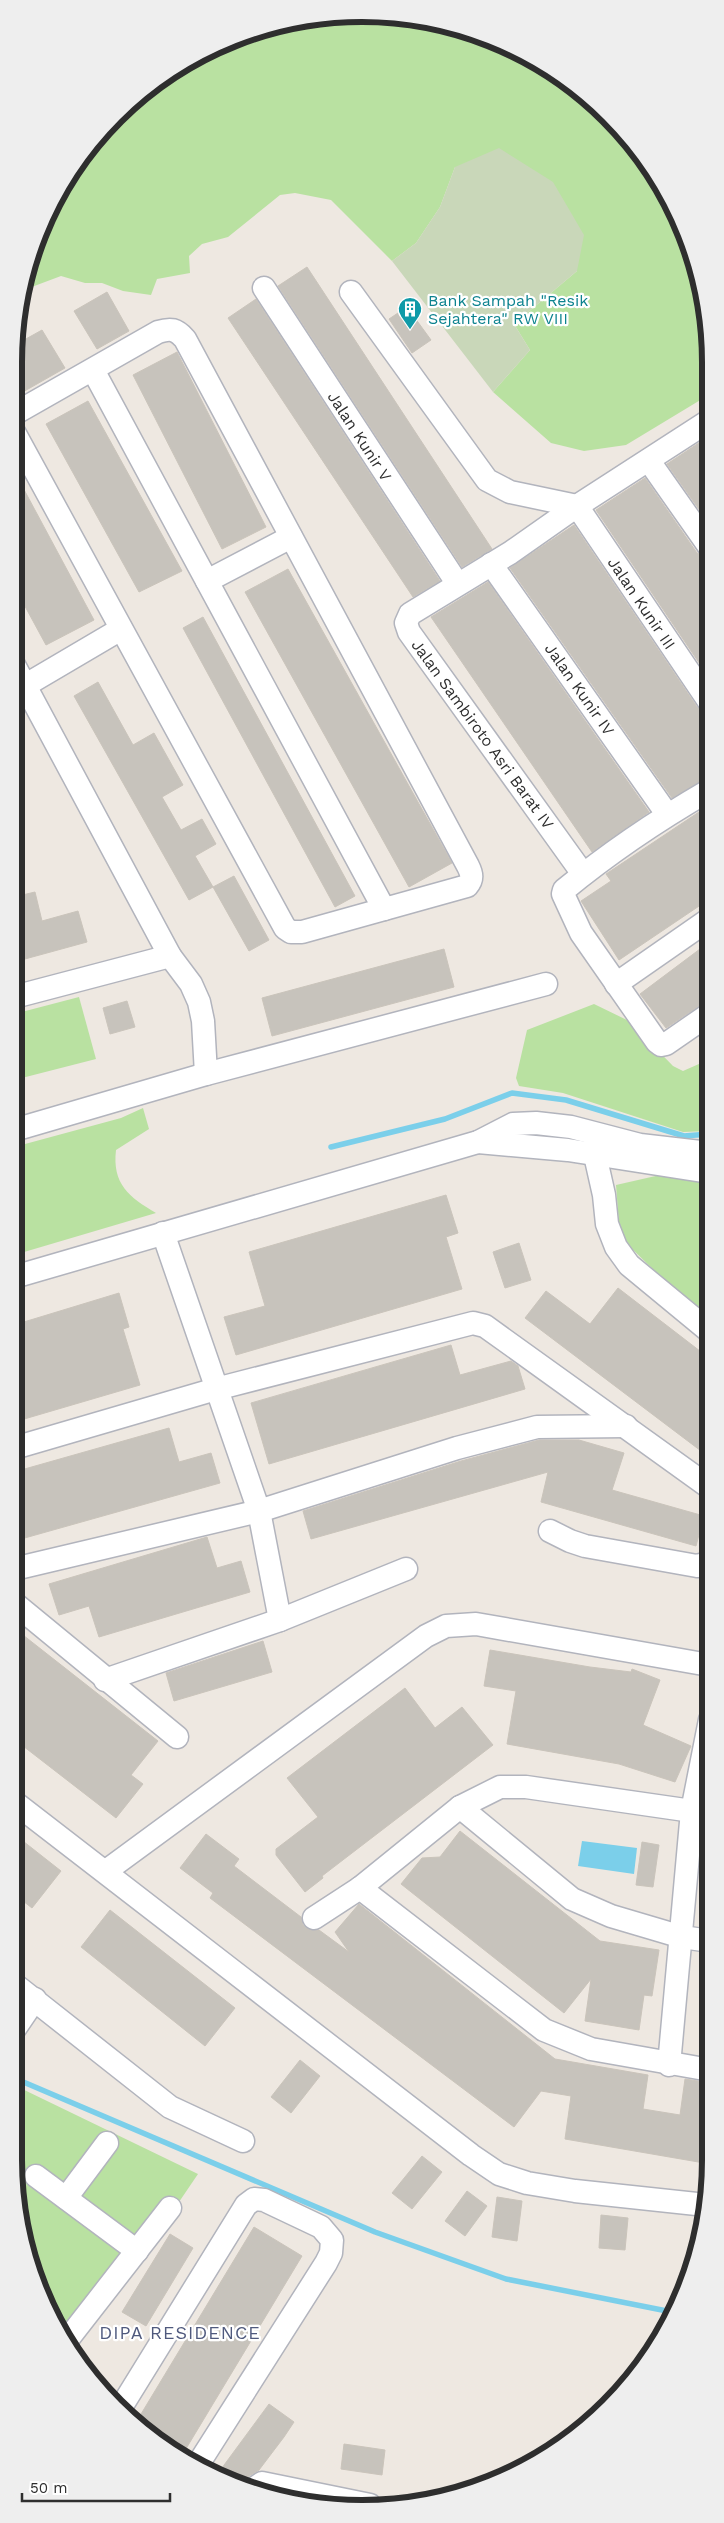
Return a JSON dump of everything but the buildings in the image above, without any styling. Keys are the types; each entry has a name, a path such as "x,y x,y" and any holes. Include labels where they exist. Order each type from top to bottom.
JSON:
{"street":[{"name":"Jalan Kunir V","path":"264,288 457,583"},
{"path":"352,292 487,480 510,492 577,506"},
{"path":"22,410 158,332 169,328 178,331 472,874 471,881 467,886 302,932 292,932 285,928 22,447"},
{"path":"93,370 384,909"},
{"name":"Jalan Sambiroto Asri Barat IV","path":"583,874 407,628 406,623 410,614 457,583 491,564 702,426"},
{"path":"650,461 702,536"},
{"name":"Jalan Kunir III","path":"577,506 702,691"},
{"path":"207,581 291,537"},
{"name":"Jalan Kunir IV","path":"491,564 667,814"},
{"path":"22,687 121,629"},
{"path":"22,694 170,956 191,984 199,1002 203,1021 206,1074"},
{"path":"702,794 667,814 583,874 564,890 563,894 581,933 661,1045 702,1019"},
{"path":"616,984 702,924"},
{"path":"22,995 170,956"},
{"path":"22,1128 206,1074 546,984"},
{"path":"22,1276 478,1142 513,1124 571,1127 639,1153 702,1170"},
{"path":"478,1142 540,1147 595,1155 702,1153"},
{"path":"595,1155 604,1195 607,1224 616,1247 629,1266 702,1325"},
{"path":"163,1233 259,1511 280,1620"},
{"path":"22,1446 216,1389 473,1323 485,1326 702,1482"},
{"path":"22,1567 259,1511 457,1448 537,1427 626,1426"},
{"path":"550,1531 585,1546 697,1566 702,1565"},
{"path":"105,1680 280,1620 406,1570"},
{"path":"22,1610 105,1680 177,1737"},
{"path":"106,1871 426,1636 446,1626 476,1624 702,1664"},
{"path":"314,1918 360,1888 460,1807 500,1787 526,1787 701,1811 682,1937 669,2065"},
{"path":"460,1807 572,1899 611,1916 682,1937 702,1940"},
{"path":"22,1808 106,1871 471,2155 499,2174 527,2183 575,2191 699,2204"},
{"path":"360,1888 544,2030 591,2049 669,2065 702,2069"},
{"path":"22,1990 170,2106 243,2141"},
{"path":"22,2018 35,1999"},
{"path":"66,2198 106,2143"},
{"path":"36,2176 137,2251"},
{"path":"124,2403 246,2204 254,2200 264,2200 321,2228 332,2240 331,2253 326,2263 200,2459"},
{"path":"71,2336 170,2208"},
{"path":"260,2484 262,2483 345,2500"}],"green space":[{"path":"362,22 406,25 428,29 492,48 532,68 586,107 631,155 656,192 676,232 690,274 699,318 702,399 626,445 584,451 551,443 493,392 530,350 514,324 577,271 455,167 440,207 416,243 392,261 331,200 295,193 280,195 228,237 202,244 189,256 190,273 157,279 151,295 123,291 102,283 85,283 61,276 31,287 48,232 68,192 93,155 122,122 173,80 232,48 296,29 318,25"},
{"path":"499,148 553,182 584,235 577,271 514,324 530,350 493,392 392,261 416,243 440,207 455,167"},
{"path":"79,997 96,1059 22,1078 22,1012"},
{"path":"594,1004 629,1021 673,1066 683,1071 702,1063 702,1131 683,1132 563,1093 519,1086 516,1078 527,1030"},
{"path":"143,1108 149,1129 116,1150 115,1162 124,1188 130,1195 156,1213 22,1253 22,1145 121,1118"},
{"path":"660,1175 702,1183 702,1311 670,1286 620,1237 616,1185"},
{"path":"22,2089 198,2174 145,2252 77,2345 48,2291 29,2227 23,2183"}],"water":[{"path":"582,1841 637,1848 634,1874 578,1866"}],"waterway":[{"path":"331,1147 445,1119 512,1093 566,1100 684,1136 702,1135"},
{"path":"22,2081 375,2232 506,2279 666,2311"}],"place":[{"name":"Bank Sampah \"Resik Sejahtera\" RW VIII","path":"410,330"}],"district":[{"name":"DIPA RESIDENCE","path":"180,2333"}]}
